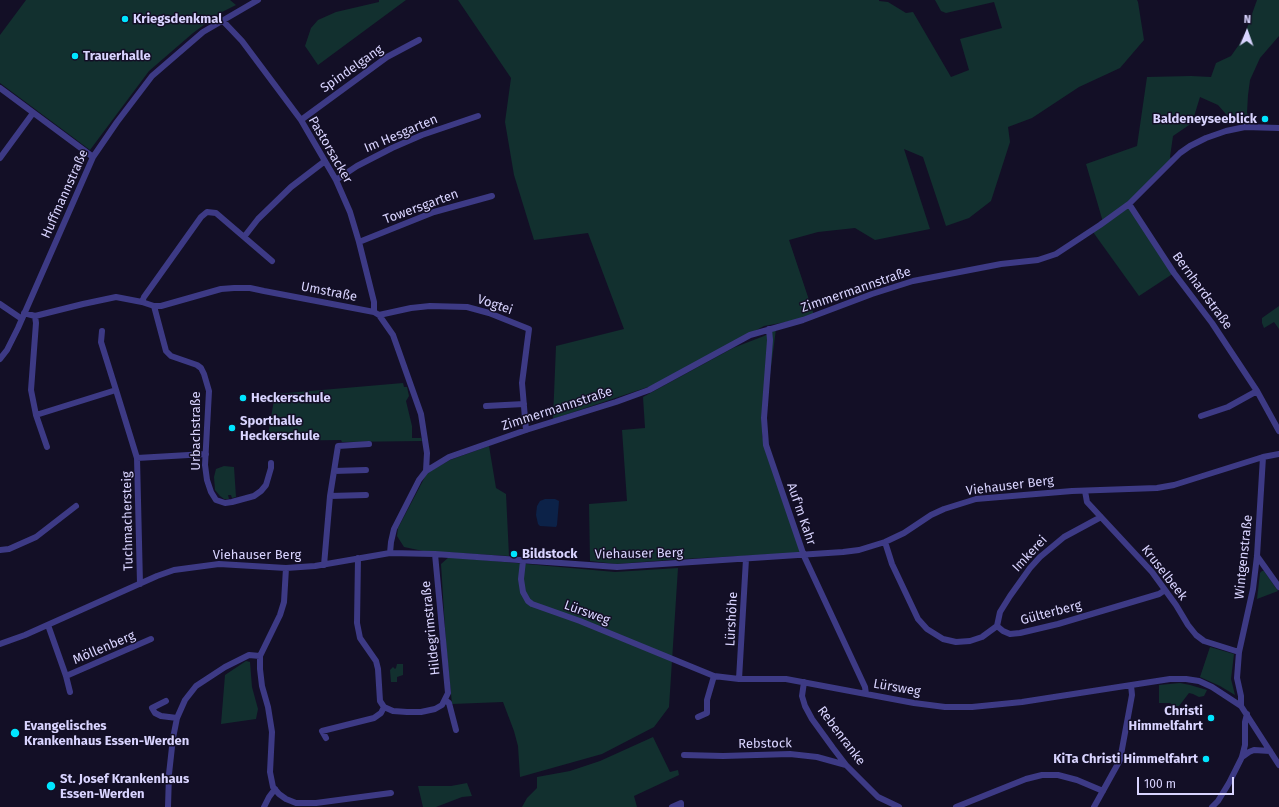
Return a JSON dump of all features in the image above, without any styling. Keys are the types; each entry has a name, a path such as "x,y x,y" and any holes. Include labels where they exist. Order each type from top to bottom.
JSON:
{"street":[{"name":"Huffmannstraße","path":"0,358 7,350 23,316 92,157 146,82 194,40 258,0"},
{"name":"Pastorsacker","path":"223,21 246,46 301,120 336,180 350,212 359,242 376,314"},
{"name":"Spindelgang","path":"301,120 387,58 419,40"},
{"path":"0,88 92,157"},
{"path":"0,158 33,113"},
{"name":"Im Hesgarten","path":"336,180 357,166 392,148 422,135 478,116"},
{"name":"Zimmermannstraße","path":"426,471 449,457 649,390 750,335 803,320 865,296 913,281 985,267 1038,260 1056,254 1100,226 1129,204 1175,158 1190,146 1226,131 1245,127 1279,128"},
{"path":"244,237 258,219 291,187 325,162"},
{"name":"Towersgarten","path":"359,242 434,212 492,196"},
{"name":"Bernhardstraße","path":"1129,204 1174,272 1212,323 1257,391 1279,431"},
{"path":"142,302 144,297 204,213 216,213 272,261"},
{"name":"Umstraße","path":"23,316 35,316 116,297 154,306 161,306 221,289 242,288 264,291 376,314"},
{"path":"0,304 23,316"},
{"name":"Urbachstraße","path":"154,306 166,351 171,356 197,365 201,368 204,374 208,391 205,465 207,480 211,492 216,500 225,503 254,496 266,485 271,463"},
{"name":"Vogtei","path":"376,314 430,306 467,307 489,313 529,329 522,383 526,430"},
{"path":"376,314 393,335 396,342 421,414 426,443 426,471 394,529 390,553"},
{"path":"35,316 36,323 31,390 36,415 47,447"},
{"name":"Auf'm Kahr","path":"769,329 770,340 765,392 764,433 766,445 804,556 865,687 866,694"},
{"name":"Tuchmachersteig","path":"102,331 101,342 137,458 140,584"},
{"path":"36,415 116,390"},
{"path":"1201,416 1228,407 1257,391"},
{"path":"486,406 524,404"},
{"path":"324,565 330,496 338,446 369,444"},
{"name":"Tuchmachersteig","path":"137,458 206,454"},
{"name":"Viehauser Berg","path":"0,644 48,625 157,576 174,570 219,564 286,568 324,565 390,553 435,554 617,568 804,556 852,551 885,542 904,533 931,515 944,509 976,499 1084,491 1157,488 1174,485 1263,457 1279,454"},
{"name":"Wintgenstraße","path":"1241,706 1241,696 1237,678 1239,652 1254,589 1263,457"},
{"path":"334,471 366,470"},
{"name":"Kruselbeek","path":"1084,491 1087,502 1152,572 1196,635 1204,641 1239,652"},
{"path":"330,496 366,495"},
{"path":"0,550 9,549 36,537 76,506"},
{"name":"Imkerei","path":"997,626 1000,612 1030,568 1040,557 1064,537 1101,517"},
{"path":"885,542 892,564 911,605 918,618 927,629 943,640 956,642 970,641 982,637 991,632 997,626"},
{"name":"Hildegrimstraße","path":"435,554 448,693 446,700 449,703 456,730"},
{"path":"1257,556 1279,587"},
{"path":"358,558 357,623 360,638 376,661 379,676 380,701 384,707 393,711 421,712 435,709 442,705 446,700"},
{"name":"Lürshöhe","path":"739,679 746,559"},
{"name":"Lürsweg","path":"523,561 523,592 528,601 532,604 602,630 714,676 728,679 786,679 839,690 945,707 972,707 1022,702 1170,679 1199,681 1212,686 1241,706 1279,766"},
{"path":"286,568 284,602 280,615 260,656 262,686 268,707 272,732 270,772 275,789 286,799 296,803 391,793"},
{"name":"Gülterberg","path":"997,626 1010,634 1020,633 1058,624 1159,594 1164,590"},
{"name":"Möllenberg","path":"48,625 70,692"},
{"name":"Möllenberg","path":"66,676 151,639"},
{"path":"168,807 169,774 173,738 177,718 185,700 196,686 225,667 249,656 260,656"},
{"path":"698,717 707,712 707,700 714,676"},
{"name":"Rebenranke","path":"804,682 802,696 805,706 823,735 846,765 878,797 899,807"},
{"path":"1094,807 1117,767 1122,750 1132,695 1131,686"},
{"path":"166,701 152,708 161,716 177,718"},
{"path":"326,738 322,731 374,718 381,713 384,707"},
{"path":"1212,807 1218,801 1242,757 1245,746 1245,722 1247,714"},
{"path":"1242,757 1254,750 1270,751"},
{"name":"Rebstock","path":"684,755 724,756 790,754 817,757 846,765"},
{"path":"956,807 1026,779 1042,775 1058,775 1077,780 1103,791"},
{"path":"264,807 275,789"},
{"path":"672,807 681,803 681,807"}],"green space":[{"path":"26,0 230,0 236,5 220,13 193,33 149,71 90,150 0,83 0,35"},
{"path":"379,0 406,0 318,65 305,46 311,28 318,20 336,12 379,2"},
{"path":"458,0 879,0 888,2 906,13 913,12 951,77 969,70 960,39 1002,28 994,2 946,13 941,11 935,0 1137,0 1144,40 1120,68 1079,87 1032,118 1008,127 1010,142 991,201 969,218 946,226 923,157 904,149 930,229 875,240 855,228 818,232 789,240 814,315 803,319 764,326 657,384 553,419 556,346 624,329 588,233 534,240 514,175 505,122 511,78"},
{"path":"1257,0 1279,0 1279,36 1260,58 1250,80 1247,113 1252,119 1251,126 1232,121 1218,105 1200,97 1192,123 1173,136 1170,157 1172,160 1137,194 1103,222 1086,164 1137,146 1147,77 1211,77 1216,63 1231,56 1243,39"},
{"path":"1130,206 1174,273 1139,296 1093,232"},
{"path":"1279,306 1279,329 1274,322 1264,328 1262,318"},
{"path":"776,329 762,436 801,553 616,564 590,561 589,504 627,501 622,430 645,428 643,397 733,348 764,336"},
{"path":"403,383 404,387 407,387 409,396 406,401 412,426 412,438 421,438 422,441 267,441 275,394"},
{"path":"489,446 496,488 506,494 509,556 423,551 404,547 397,536 398,528 427,473 450,460"},
{"path":"224,466 234,467 236,497 232,498 231,495 228,495 229,499 224,499 215,490 214,477 216,469"},
{"path":"449,557 615,572 678,568 669,707 654,727 602,754 520,777 518,746 503,702 452,704 446,644 441,564"},
{"path":"1264,571 1278,591 1257,599 1260,573"},
{"path":"1210,647 1234,654 1231,679 1235,695 1200,677"},
{"path":"246,661 250,662 252,687 258,709 256,719 221,724 225,675"},
{"path":"397,664 403,664 403,675 397,677 397,682 391,682 390,670 393,667 395,669"},
{"path":"1180,683 1207,690 1204,696 1199,697 1189,693 1179,706 1175,706 1170,703 1159,703 1159,685"},
{"path":"653,737 670,772 678,770 679,775 634,796 637,807 522,807 527,798 537,788 537,777 570,771 600,761"},
{"path":"467,783 472,796 462,797 436,807 423,807 418,786 451,786"}],"water":[{"path":"545,499 555,499 559,501 556,527 540,526 538,524 536,515 537,506 540,501"}],"place":[{"name":"Kriegsdenkmal","path":"125,19"},
{"name":"Trauerhalle","path":"75,56"},
{"name":"Baldeneyseeblick","path":"1265,119"},
{"name":"Heckerschule","path":"243,398"},
{"name":"Sporthalle Heckerschule","path":"232,428"},
{"name":"Bildstock","path":"514,554"},
{"name":"Christi Himmelfahrt","path":"1211,718"},
{"name":"Evangelisches Krankenhaus Essen-Werden","path":"15,733"},
{"name":"KiTa Christi Himmelfahrt","path":"1206,759"},
{"name":"St. Josef Krankenhaus Essen-Werden","path":"51,786"}]}
